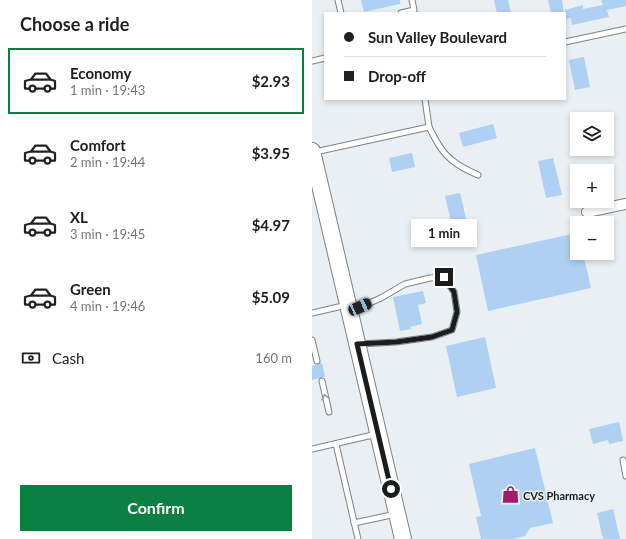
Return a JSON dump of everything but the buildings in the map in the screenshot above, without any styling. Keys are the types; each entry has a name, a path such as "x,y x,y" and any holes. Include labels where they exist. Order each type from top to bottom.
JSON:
{"main road":[{"path":"312,152 402,539"}],"street":[{"path":"587,212 626,204"}],"lane":[{"path":"338,0 341,12"},
{"path":"405,12 414,10 412,0"},
{"path":"566,42 626,29"},
{"path":"312,61 324,58"},
{"path":"425,100 429,128 440,147 452,161 478,175"},
{"path":"312,152 429,128"},
{"path":"312,313 349,308 381,298 405,284 430,278 444,277 454,292 457,312 452,330 432,337 396,342 357,344"},
{"path":"312,340 317,361"},
{"path":"322,382 329,412"},
{"path":"312,449 378,434"},
{"path":"336,444 358,539"},
{"path":"623,460 626,476"},
{"path":"354,523 397,514"}],"place":[{"name":"CVS Pharmacy","path":"510,495"}],"route":[{"path":"391,489 357,344 396,342 432,337 452,330 457,312 454,292 444,277"}]}
